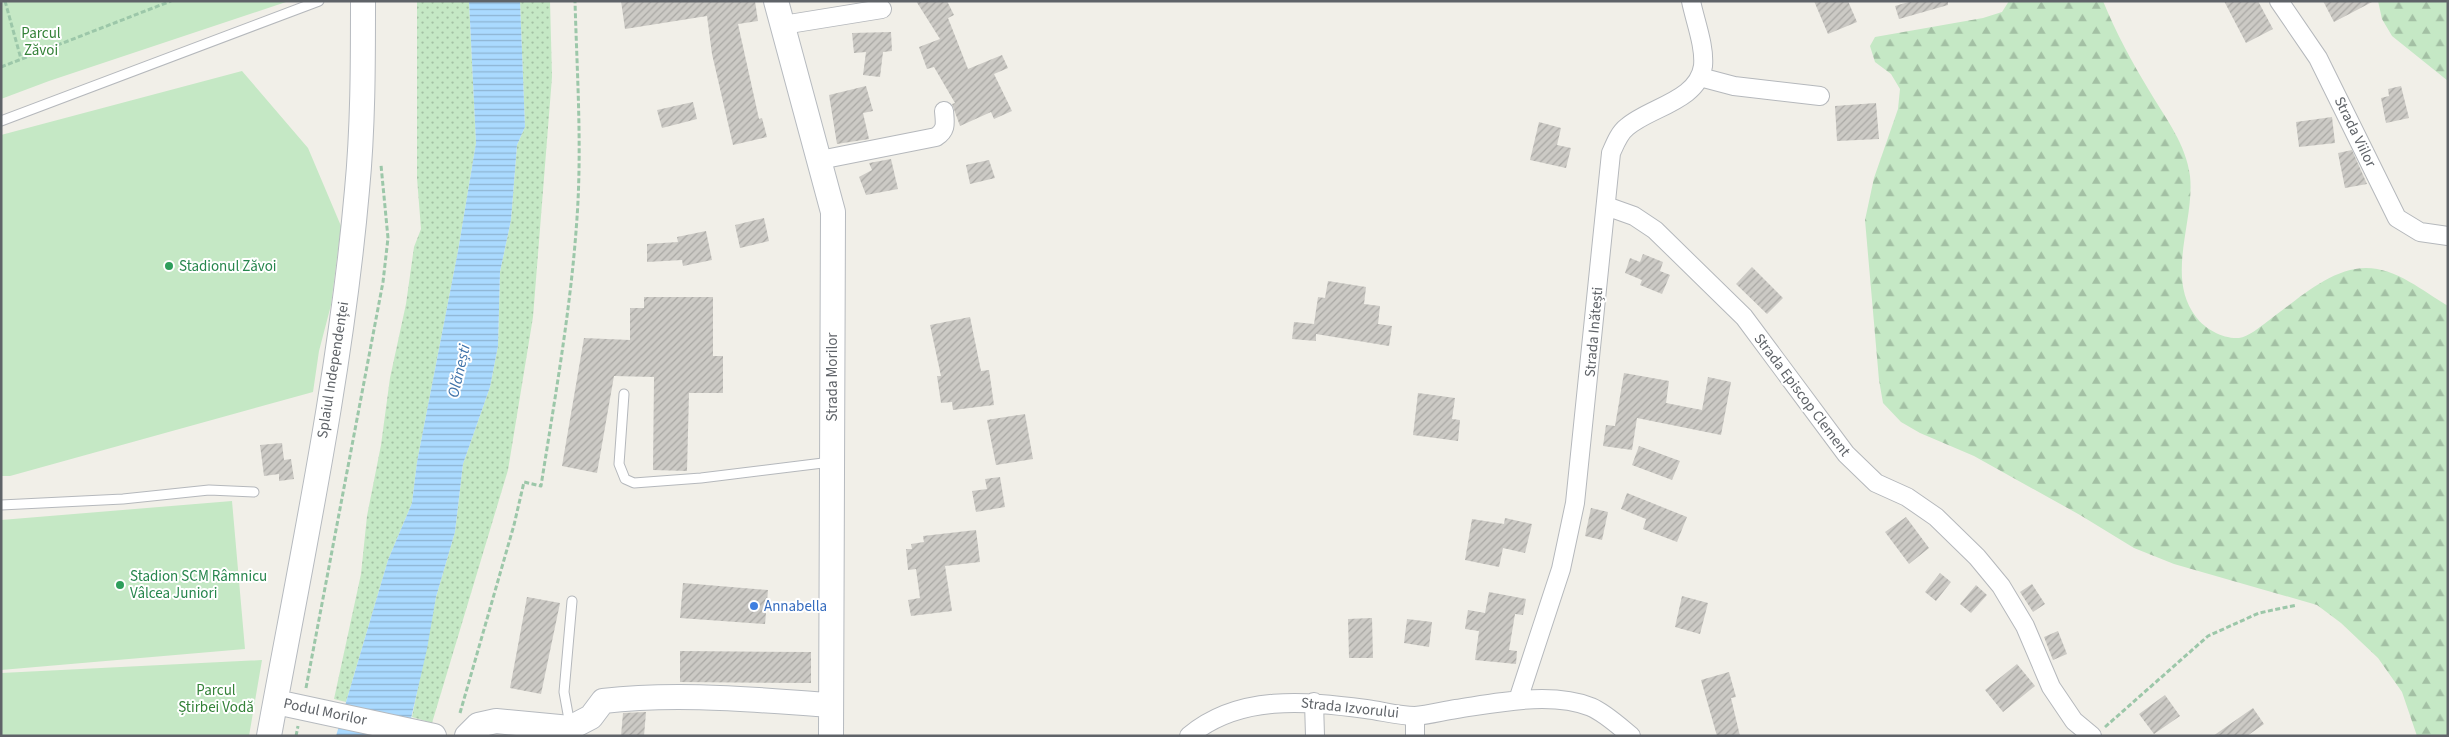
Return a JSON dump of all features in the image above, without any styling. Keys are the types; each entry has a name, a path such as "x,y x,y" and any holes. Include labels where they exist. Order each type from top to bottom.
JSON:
{"street":[{"name":"Splaiul Independenței","path":"270,736 341,323 357,190 363,58 363,1"},
{"name":"Strada Morilor","path":"776,1 833,212 831,736"},
{"path":"1691,1 1701,46 1703,64 1700,77 1734,86 1820,96"},
{"name":"Strada Viilor","path":"2279,1 2318,58 2347,113 2397,218 2420,232 2448,236"},
{"path":"783,25 882,9"},
{"name":"Strada Inătești","path":"1518,700 1561,569 1575,503 1611,153 1618,137 1627,126 1690,90 1700,77"},
{"path":"820,160 936,137 943,132 946,126 944,111"},
{"name":"Strada Episcop Clement","path":"1606,206 1634,216 1655,230 1744,317 1846,454 1876,483 1907,497 1936,517 1977,557 2001,586 2025,626 2051,686 2074,721 2097,733"},
{"path":"463,728 496,721 570,728 591,717 603,701 629,698 699,696 831,705"},
{"name":"Strada Izvorului","path":"1189,736 1201,725 1237,711 1269,702 1314,702 1415,716 1518,700 1560,701 1591,707 1631,736"},
{"name":"Podul Morilor","path":"276,702 302,706 434,736"},
{"path":"1314,702 1315,736"},
{"path":"1415,716 1415,736"}],"lane":[{"path":"1,121 319,1"},
{"path":"624,394 619,464 625,479 634,483 701,478 832,461"},
{"path":"1,505 123,499 209,490 254,492"},
{"path":"570,728 564,692 572,601"}],"path":[{"path":"5,1 22,59"},
{"path":"1,67 171,1"},
{"path":"463,728 524,482 541,486 569,304 577,217 579,130 575,1"},
{"path":"2097,733 2208,636 2259,613 2297,605"}],"green space":[{"name":"Parcul Zăvoi","path":"1,1 289,1 49,81 1,99"},
{"path":"417,1 469,1 476,143 458,251 417,462 412,503 388,560 346,702 334,699 361,574 367,516 381,445 390,378 406,304 414,247 421,229 417,178"},
{"path":"520,1 550,1 552,77 533,317 508,470 432,723 412,717 436,597 455,532 463,464 490,387 498,346 500,272 511,220 517,145 525,127"},
{"path":"2009,1 2103,1 2143,81 2180,142 2188,164 2190,193 2183,248 2183,284 2187,301 2196,317 2209,329 2227,337 2239,338 2246,336 2314,287 2339,273 2353,269 2377,269 2399,276 2448,306 2448,736 2417,736 2402,692 2378,658 2341,623 2317,605 2174,564 2134,548 2080,515 1974,456 1920,433 1901,422 1883,403 1879,380 1865,220 1874,178 1898,109 1900,89 1891,74 1875,62 1870,46 1875,37 1983,18 2002,12"},
{"path":"2378,1 2448,1 2448,81 2392,36 2382,19"},
{"name":"Stadionul Zăvoi","path":"242,71 308,148 341,226 331,305 319,351 313,392 10,476 1,476 1,135"},
{"name":"Stadion SCM Râmnicu Vâlcea Juniori","path":"232,501 245,649 1,670 1,520"},
{"name":"Parcul Știrbei Vodă","path":"262,660 249,736 1,736 1,673"}],"water":[{"name":"Olănești","path":"469,1 520,1 525,127 517,145 511,220 500,272 498,346 490,387 463,464 455,532 436,597 427,649 407,736 336,736 388,560 412,503 417,462 458,251 476,143"}],"building":[{"path":"621,1 755,1 758,21 738,24 759,119 762,118 767,137 733,145 712,54 707,16 625,29"},
{"path":"916,1 947,1 954,15 948,18 968,69 1002,55 1008,68 994,74 1012,111 994,119 991,112 960,126 952,104 955,103 934,67 927,69 919,47 940,39"},
{"path":"1814,1 1848,1 1857,22 1828,34"},
{"path":"1912,1 1948,1 1948,5 1899,19 1895,6"},
{"path":"2224,1 2258,1 2273,29 2246,43"},
{"path":"2323,1 2374,1 2334,22"},
{"path":"891,32 892,51 883,52 880,77 863,75 866,52 854,53 852,33"},
{"path":"866,86 873,111 863,113 869,139 837,144 829,95"},
{"path":"2401,86 2409,118 2386,123 2381,98 2389,96 2388,89"},
{"path":"693,102 697,119 662,128 657,110"},
{"path":"1876,103 1879,139 1837,141 1835,106"},
{"path":"2332,117 2335,143 2299,147 2296,122"},
{"path":"1539,122 1561,128 1557,145 1571,148 1566,168 1530,160"},
{"path":"2352,150 2367,184 2345,188 2338,153"},
{"path":"891,159 898,189 866,195 859,177 872,170 869,163"},
{"path":"989,160 995,178 970,184 966,165"},
{"path":"764,218 769,241 740,248 735,225"},
{"path":"706,231 712,260 683,266 682,260 647,262 647,244 678,242 677,237"},
{"path":"1643,254 1663,262 1660,271 1670,275 1662,294 1640,285 1642,280 1625,273 1630,258 1640,262"},
{"path":"1752,267 1783,298 1767,314 1736,284"},
{"path":"1328,281 1366,287 1364,304 1380,306 1378,324 1392,326 1389,346 1316,334 1316,341 1292,339 1294,322 1314,324 1318,297 1325,298"},
{"path":"644,297 713,297 713,356 723,356 723,393 689,393 687,471 653,470 654,377 614,376 597,473 562,466 584,338 630,340 630,308 644,308"},
{"path":"970,317 981,371 989,370 994,405 953,410 952,402 941,403 937,376 941,376 930,325"},
{"path":"1624,373 1669,381 1666,403 1702,410 1708,377 1731,382 1721,435 1637,418 1632,450 1603,446 1606,425 1615,426"},
{"path":"1418,393 1455,398 1452,419 1460,420 1458,441 1413,435"},
{"path":"1025,414 1033,459 996,465 987,420"},
{"path":"282,443 284,460 291,459 294,479 279,481 279,474 264,476 260,445"},
{"path":"1639,446 1680,461 1672,480 1632,465"},
{"path":"1000,477 1005,507 976,512 972,491 987,489 985,479"},
{"path":"1627,493 1687,517 1677,542 1643,529 1646,519 1621,509"},
{"path":"1591,508 1608,512 1602,540 1585,536"},
{"path":"1906,517 1929,548 1909,564 1885,532"},
{"path":"1505,518 1532,524 1525,553 1503,548 1499,567 1465,560 1472,519 1504,524"},
{"path":"976,530 980,562 945,566 952,611 911,616 908,600 920,598 916,569 908,570 906,549 912,549 911,544 924,542 923,536"},
{"path":"1940,573 1951,582 1936,601 1925,592"},
{"path":"683,583 768,590 765,624 680,618"},
{"path":"2032,584 2045,604 2033,612 2020,592"},
{"path":"1976,585 1987,595 1971,613 1960,604"},
{"path":"1489,592 1526,599 1523,615 1515,614 1509,650 1517,651 1516,664 1475,660 1479,631 1465,629 1468,610 1485,613"},
{"path":"1682,596 1708,603 1700,634 1675,627"},
{"path":"527,597 560,603 541,694 510,688"},
{"path":"1372,618 1373,658 1349,658 1348,619"},
{"path":"1407,619 1432,622 1429,647 1404,643"},
{"path":"2058,631 2067,654 2053,660 2044,637"},
{"path":"680,651 811,652 811,683 680,682"},
{"path":"2017,664 2035,686 2003,712 1985,690"},
{"path":"1729,672 1736,697 1731,698 1740,736 1717,736 1701,680"},
{"path":"2165,695 2180,716 2154,734 2139,714"},
{"path":"2253,708 2264,724 2247,736 2213,736"},
{"path":"646,712 644,736 621,736 623,713"}],"place":[{"name":"Stadionul Zăvoi","path":"169,266"},
{"name":"Stadion SCM Râmnicu Vâlcea Juniori","path":"120,585"},
{"name":"Annabella","path":"754,606"}]}
